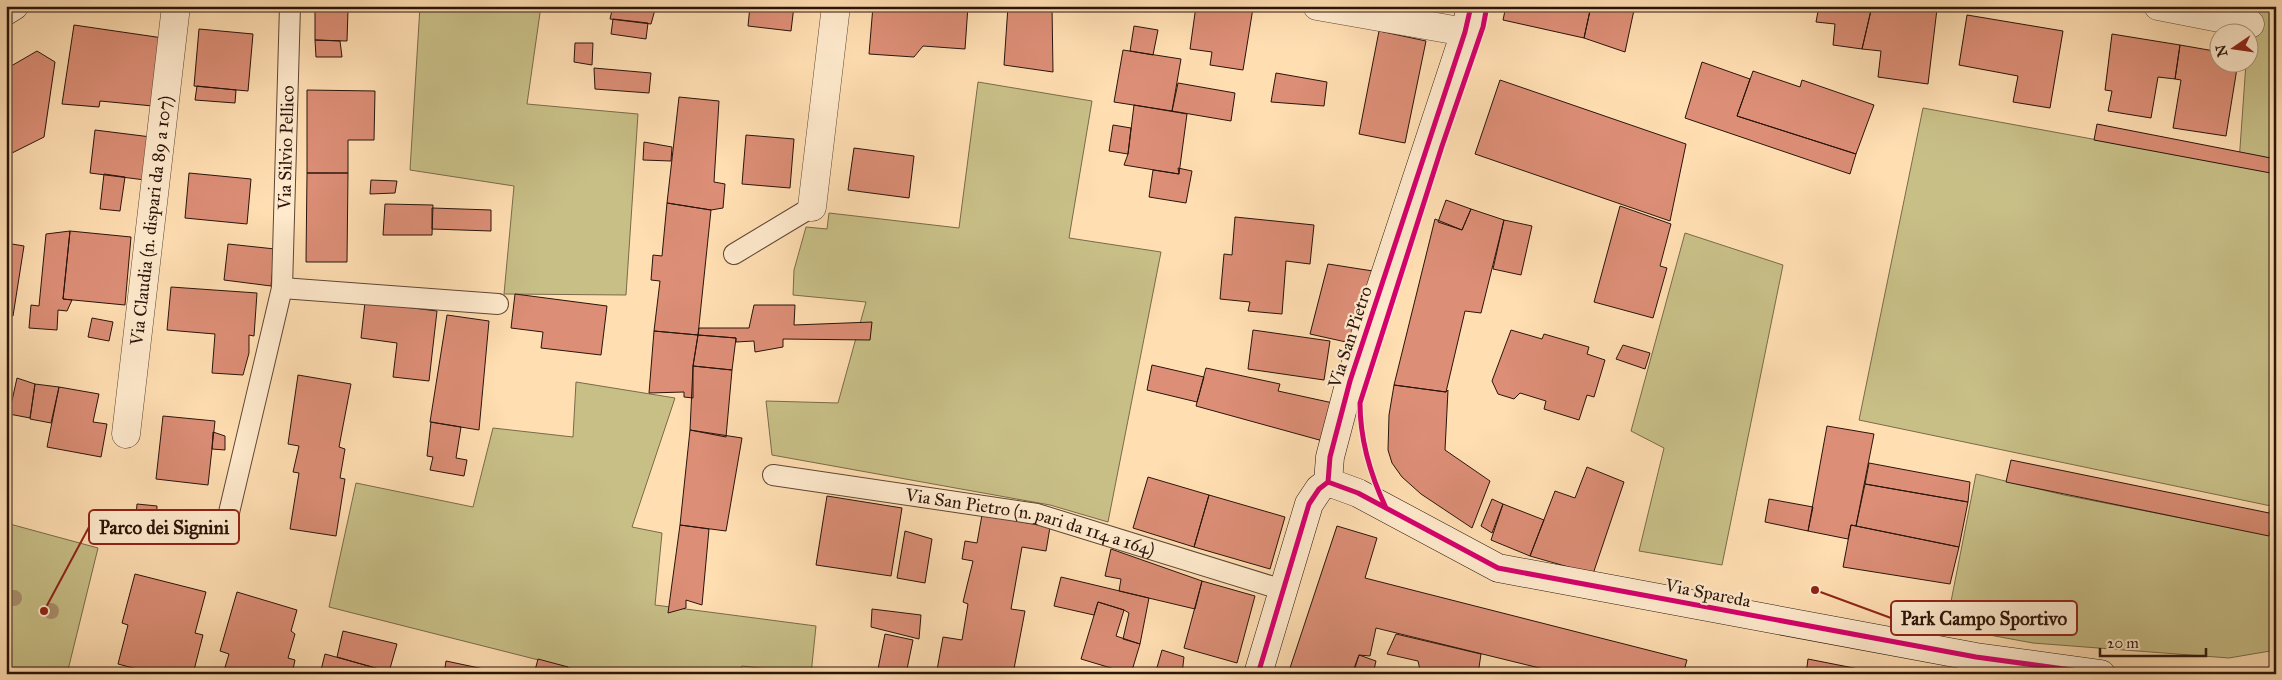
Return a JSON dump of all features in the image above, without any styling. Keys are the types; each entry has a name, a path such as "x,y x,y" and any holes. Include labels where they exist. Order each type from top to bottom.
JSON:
{"street":[{"path":"6,11 14,6"},
{"name":"Via Claudia (n. dispari da 89 a 107)","path":"126,434 176,6"},
{"path":"812,207 836,6"},
{"path":"1317,6 1468,19"},
{"path":"2158,6 2240,22"},
{"name":"Via San Pietro","path":"1328,482 1330,457 1350,381 1468,19"},
{"path":"1258,674 1309,504 1318,489 1328,482"},
{"name":"Via Spareda","path":"1328,482 1358,493 1498,568 1976,657 2101,674"}],"lane":[{"name":"Via Silvio Pellico","path":"227,521 282,288 290,6"},
{"path":"734,254 812,207"},
{"path":"282,288 498,304"},
{"name":"Via San Pietro (n. pari da 114 a 164)","path":"773,475 1037,514 1283,590"}],"shaded area":[{"path":"420,6 541,6 527,104 638,114 626,295 504,294 514,186 410,170"},
{"path":"2251,6 2276,6 2276,650 2229,658 2033,643 1946,627 1976,474 2064,495 2263,534 2271,506 1859,420 1923,108 2245,167 2239,162 2245,72 2260,72 2260,22 2249,22"},
{"path":"978,82 1092,101 1069,238 1161,252 1108,522 1050,505 772,455 766,401 838,403 866,302 793,295 794,270 806,227 827,229 829,213 959,228"},
{"path":"1685,233 1783,265 1722,565 1639,551 1664,448 1631,431"},
{"path":"576,382 675,398 632,527 662,533 655,605 816,626 811,674 742,666 739,674 594,674 329,607 356,483 473,507 493,428 573,437"},
{"path":"6,523 98,548 67,674 6,674"}],"building":[{"path":"315,6 348,6 348,10 315,9"},
{"path":"613,6 656,6 651,24 610,19"},
{"path":"750,6 794,6 791,31 748,26"},
{"path":"873,6 968,6 965,49 923,46 914,57 869,54"},
{"path":"1008,6 1052,6 1053,72 1004,65"},
{"path":"1196,6 1253,8 1243,70 1210,65 1212,52 1190,49"},
{"path":"1506,6 1591,6 1584,38 1503,20"},
{"path":"1591,6 1622,6 1634,10 1625,52 1584,38"},
{"path":"1819,6 1872,6 1862,49 1833,45 1835,24 1816,22"},
{"path":"1872,6 1918,6 1937,9 1928,84 1878,77 1881,51 1862,49"},
{"path":"315,9 348,10 347,41 315,40"},
{"path":"1967,15 2063,31 2050,108 2013,102 2018,76 1959,65"},
{"path":"613,19 648,23 646,39 611,34"},
{"path":"74,25 163,38 153,106 100,101 99,107 62,104"},
{"path":"1134,26 1158,30 1153,55 1130,51"},
{"path":"199,29 253,34 248,91 194,86"},
{"path":"1379,31 1426,41 1405,143 1359,134"},
{"path":"2112,34 2180,45 2175,79 2158,77 2151,118 2108,111 2112,91 2105,90"},
{"path":"315,40 340,41 342,57 316,57"},
{"path":"575,43 593,43 592,65 574,62"},
{"path":"2180,45 2210,50 2210,72 2236,72 2226,136 2173,128 2181,80 2175,79"},
{"path":"1123,50 1181,59 1172,111 1114,102"},
{"path":"37,51 55,62 44,137 6,156 6,69"},
{"path":"1702,62 1750,79 1737,116 1856,154 1850,174 1685,118"},
{"path":"594,68 651,73 649,93 595,89"},
{"path":"1753,71 1800,87 1802,80 1874,105 1856,154 1737,116"},
{"path":"1276,73 1327,82 1324,106 1271,102"},
{"path":"1500,80 1686,144 1670,221 1475,154"},
{"path":"1178,83 1235,93 1231,121 1172,111"},
{"path":"197,86 236,90 235,103 195,100"},
{"path":"307,90 375,91 374,140 348,140 348,173 307,173"},
{"path":"679,97 719,101 714,182 725,184 723,208 711,210 667,203"},
{"path":"1134,105 1187,114 1179,174 1124,165 1128,154"},
{"path":"2097,124 2276,159 2276,174 2094,140"},
{"path":"1113,125 1131,128 1128,154 1109,151"},
{"path":"95,130 151,137 145,180 90,173"},
{"path":"746,135 794,139 790,188 742,184"},
{"path":"644,142 672,147 671,161 643,160"},
{"path":"854,148 914,156 909,198 848,190"},
{"path":"1178,168 1192,171 1186,203 1149,197 1153,170 1179,174"},
{"path":"189,173 251,179 247,224 185,218"},
{"path":"307,173 348,173 347,262 306,262"},
{"path":"104,174 125,177 120,211 100,209"},
{"path":"371,180 397,181 395,193 370,194"},
{"path":"1446,200 1471,209 1462,230 1438,222"},
{"path":"667,203 711,210 698,335 654,331 660,281 651,280 653,255 662,256"},
{"path":"385,204 433,205 432,235 383,235"},
{"path":"1620,206 1671,224 1660,266 1667,268 1653,318 1594,302"},
{"path":"432,208 491,210 491,231 432,229"},
{"path":"1471,209 1504,220 1481,313 1465,311 1446,392 1394,385 1435,219 1462,230"},
{"path":"1235,217 1314,225 1310,264 1286,261 1282,314 1248,311 1250,302 1220,299 1224,254 1232,255"},
{"path":"1504,220 1532,226 1521,275 1493,269"},
{"path":"70,231 63,299 72,300 67,311 58,310 57,330 29,328 31,305 39,306 46,234"},
{"path":"70,231 131,237 125,305 63,299"},
{"path":"6,243 24,246 13,316 6,315"},
{"path":"228,244 275,249 271,286 224,280"},
{"path":"1328,264 1373,271 1355,344 1310,334"},
{"path":"171,287 257,293 254,336 249,335 249,353 243,375 212,373 215,334 167,330"},
{"path":"515,294 607,306 601,355 541,348 543,332 511,328"},
{"path":"365,302 437,311 429,381 393,377 397,343 361,338"},
{"path":"754,305 795,305 794,325 872,322 870,340 783,339 783,347 755,352 754,341 736,342 736,338 698,335 699,328 749,328"},
{"path":"447,315 489,321 479,430 430,422"},
{"path":"92,318 113,322 109,341 88,337"},
{"path":"1253,330 1330,341 1324,380 1248,369"},
{"path":"1511,330 1542,339 1544,334 1589,347 1587,354 1605,360 1594,397 1587,395 1579,420 1544,409 1546,401 1520,393 1514,399 1498,394 1492,381"},
{"path":"654,331 698,335 693,366 693,398 684,397 684,392 649,393"},
{"path":"698,335 736,338 732,370 693,366"},
{"path":"1623,345 1650,353 1645,369 1616,359"},
{"path":"1152,365 1204,377 1197,402 1147,390"},
{"path":"693,366 732,370 726,437 690,430"},
{"path":"1206,368 1280,384 1278,391 1333,403 1323,441 1196,406"},
{"path":"298,375 351,384 339,447 345,449 340,478 345,479 336,536 290,529 299,473 293,472 299,446 288,444"},
{"path":"17,378 35,384 30,418 9,414"},
{"path":"35,384 59,387 51,423 30,419"},
{"path":"1394,385 1446,392 1448,390 1445,450 1490,481 1472,528 1421,494 1402,477 1392,463 1388,450 1389,415"},
{"path":"59,387 99,394 93,422 107,424 101,457 47,447"},
{"path":"163,416 215,421 208,485 156,479"},
{"path":"431,422 461,427 456,458 467,460 464,476 430,470 433,457 427,456"},
{"path":"1827,426 1874,434 1856,526 1851,525 1848,539 1808,531"},
{"path":"690,430 742,438 726,531 680,525"},
{"path":"213,432 225,436 225,450 212,449"},
{"path":"2011,460 2274,514 2269,536 2006,482"},
{"path":"1869,463 1970,482 1968,502 1865,484"},
{"path":"1587,467 1624,482 1593,574 1530,556 1555,491 1575,498"},
{"path":"1148,477 1209,495 1194,547 1133,528"},
{"path":"1865,484 1968,502 1959,547 1856,526"},
{"path":"1209,495 1285,517 1270,569 1194,547"},
{"path":"827,496 902,508 891,576 816,565"},
{"path":"1492,499 1503,504 1492,533 1481,526"},
{"path":"1769,499 1813,507 1808,531 1765,522"},
{"path":"137,504 157,506 156,529 135,528"},
{"path":"1503,504 1544,520 1530,556 1491,540"},
{"path":"982,515 1050,527 1046,551 1022,547 1011,609 1025,611 1013,674 949,674 949,672 937,670 943,637 962,640 968,604 963,602 973,561 962,559 965,541 977,543"},
{"path":"680,525 709,529 702,605 686,600 686,608 668,613"},
{"path":"1851,525 1959,547 1950,584 1843,567"},
{"path":"1337,526 1377,538 1365,578 1687,660 1683,674 1564,674 1376,628 1370,656 1359,655 1353,671 1340,670 1339,674 1288,674"},
{"path":"905,531 932,539 925,583 897,578"},
{"path":"1111,549 1202,581 1195,609 1119,591 1121,579 1105,576"},
{"path":"135,574 206,592 195,633 203,635 193,674 156,674 118,664 128,625 122,623"},
{"path":"1061,577 1149,598 1140,644 1123,639 1129,613 1124,610 1098,602 1094,615 1054,606"},
{"path":"1202,581 1255,596 1237,663 1184,648"},
{"path":"237,592 297,610 291,631 295,634 288,658 295,660 292,674 223,674 229,654 220,651"},
{"path":"1098,602 1124,610 1116,636 1140,644 1131,674 1081,659"},
{"path":"872,609 921,615 919,639 871,627"},
{"path":"343,631 397,644 389,672 337,657"},
{"path":"885,634 913,640 906,674 877,674"},
{"path":"1396,634 1481,654 1478,674 1432,674 1420,670 1418,661 1387,654"},
{"path":"1162,650 1184,657 1182,674 1156,671"},
{"path":"325,654 394,673 394,674 320,674"},
{"path":"1359,655 1376,661 1373,674 1353,674"},
{"path":"538,659 568,667 566,674 534,674"},
{"path":"1808,659 1884,674 1806,674"},
{"path":"446,661 498,672 497,674 444,674"}],"cycle path":[{"path":"1258,674 1309,504 1319,489 1328,482 1330,457 1350,381 1465,32 1471,6"},
{"path":"1386,508 1375,483 1367,457 1360,417 1360,403 1442,146 1483,27 1487,6"},
{"path":"1328,482 1358,493 1498,568 1976,657 2101,674"}],"place":[{"name":"Park Campo Sportivo","path":"1815,590"},
{"name":"Parco dei Signini","path":"44,611"}]}
